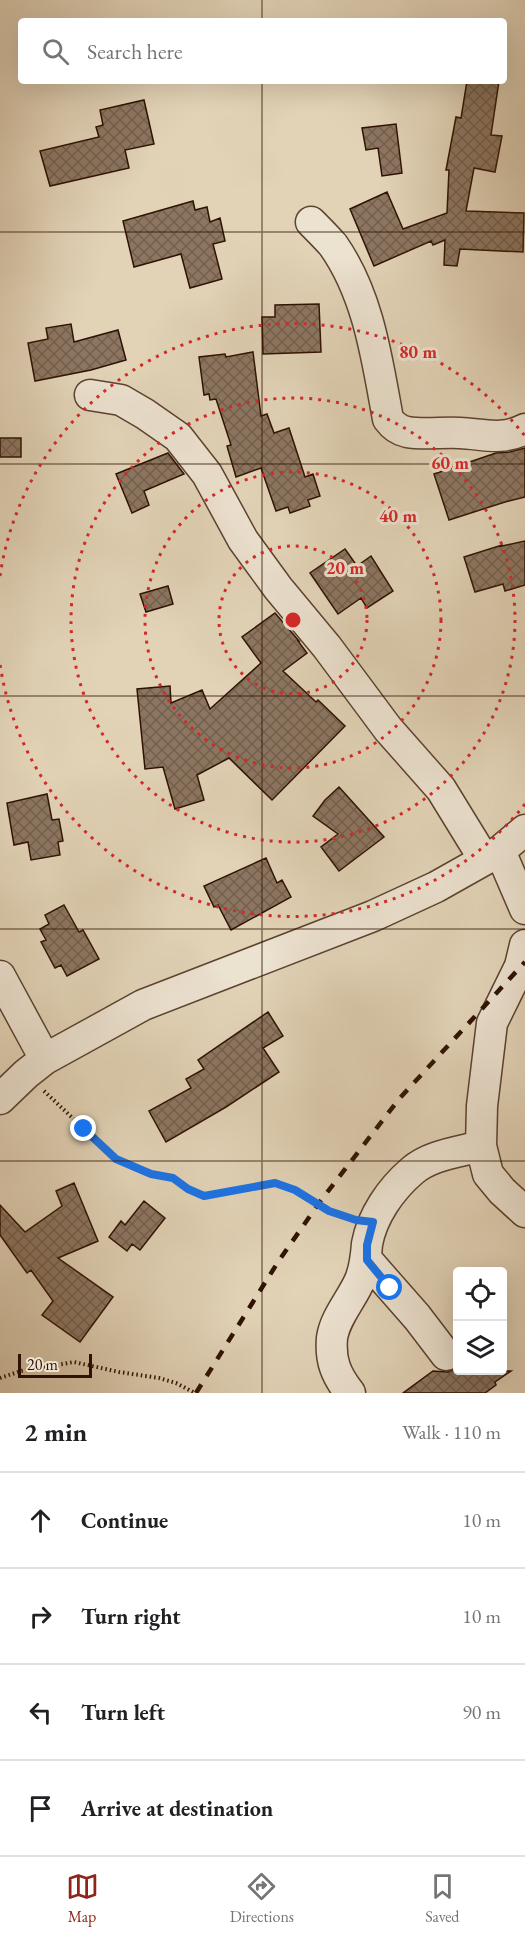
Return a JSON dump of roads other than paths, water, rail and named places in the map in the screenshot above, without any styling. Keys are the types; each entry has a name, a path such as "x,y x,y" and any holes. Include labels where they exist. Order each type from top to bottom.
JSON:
{"street":[{"path":"311,222 332,245 353,281 369,322 388,419 394,427 405,432 460,433 495,438 525,429"},
{"path":"90,395 121,400 146,414 178,437 207,474 243,540 278,588 327,647 388,729 441,789 492,855 525,909"},
{"path":"0,1099 35,1067 142,1005 373,916 436,887 492,855 525,830"},
{"path":"525,945 520,966 492,1023 482,1106 481,1146 488,1174 502,1191 525,1212"},
{"path":"0,976 35,1067"},
{"path":"350,1393 337,1376 332,1357 332,1337 337,1321 360,1280 367,1260 367,1245 373,1222 388,1197 415,1168 428,1161 481,1146"},
{"path":"367,1260 417,1317 446,1355"}],"railway":[{"path":"196,1393 278,1262 319,1203 399,1099 525,962"}]}
